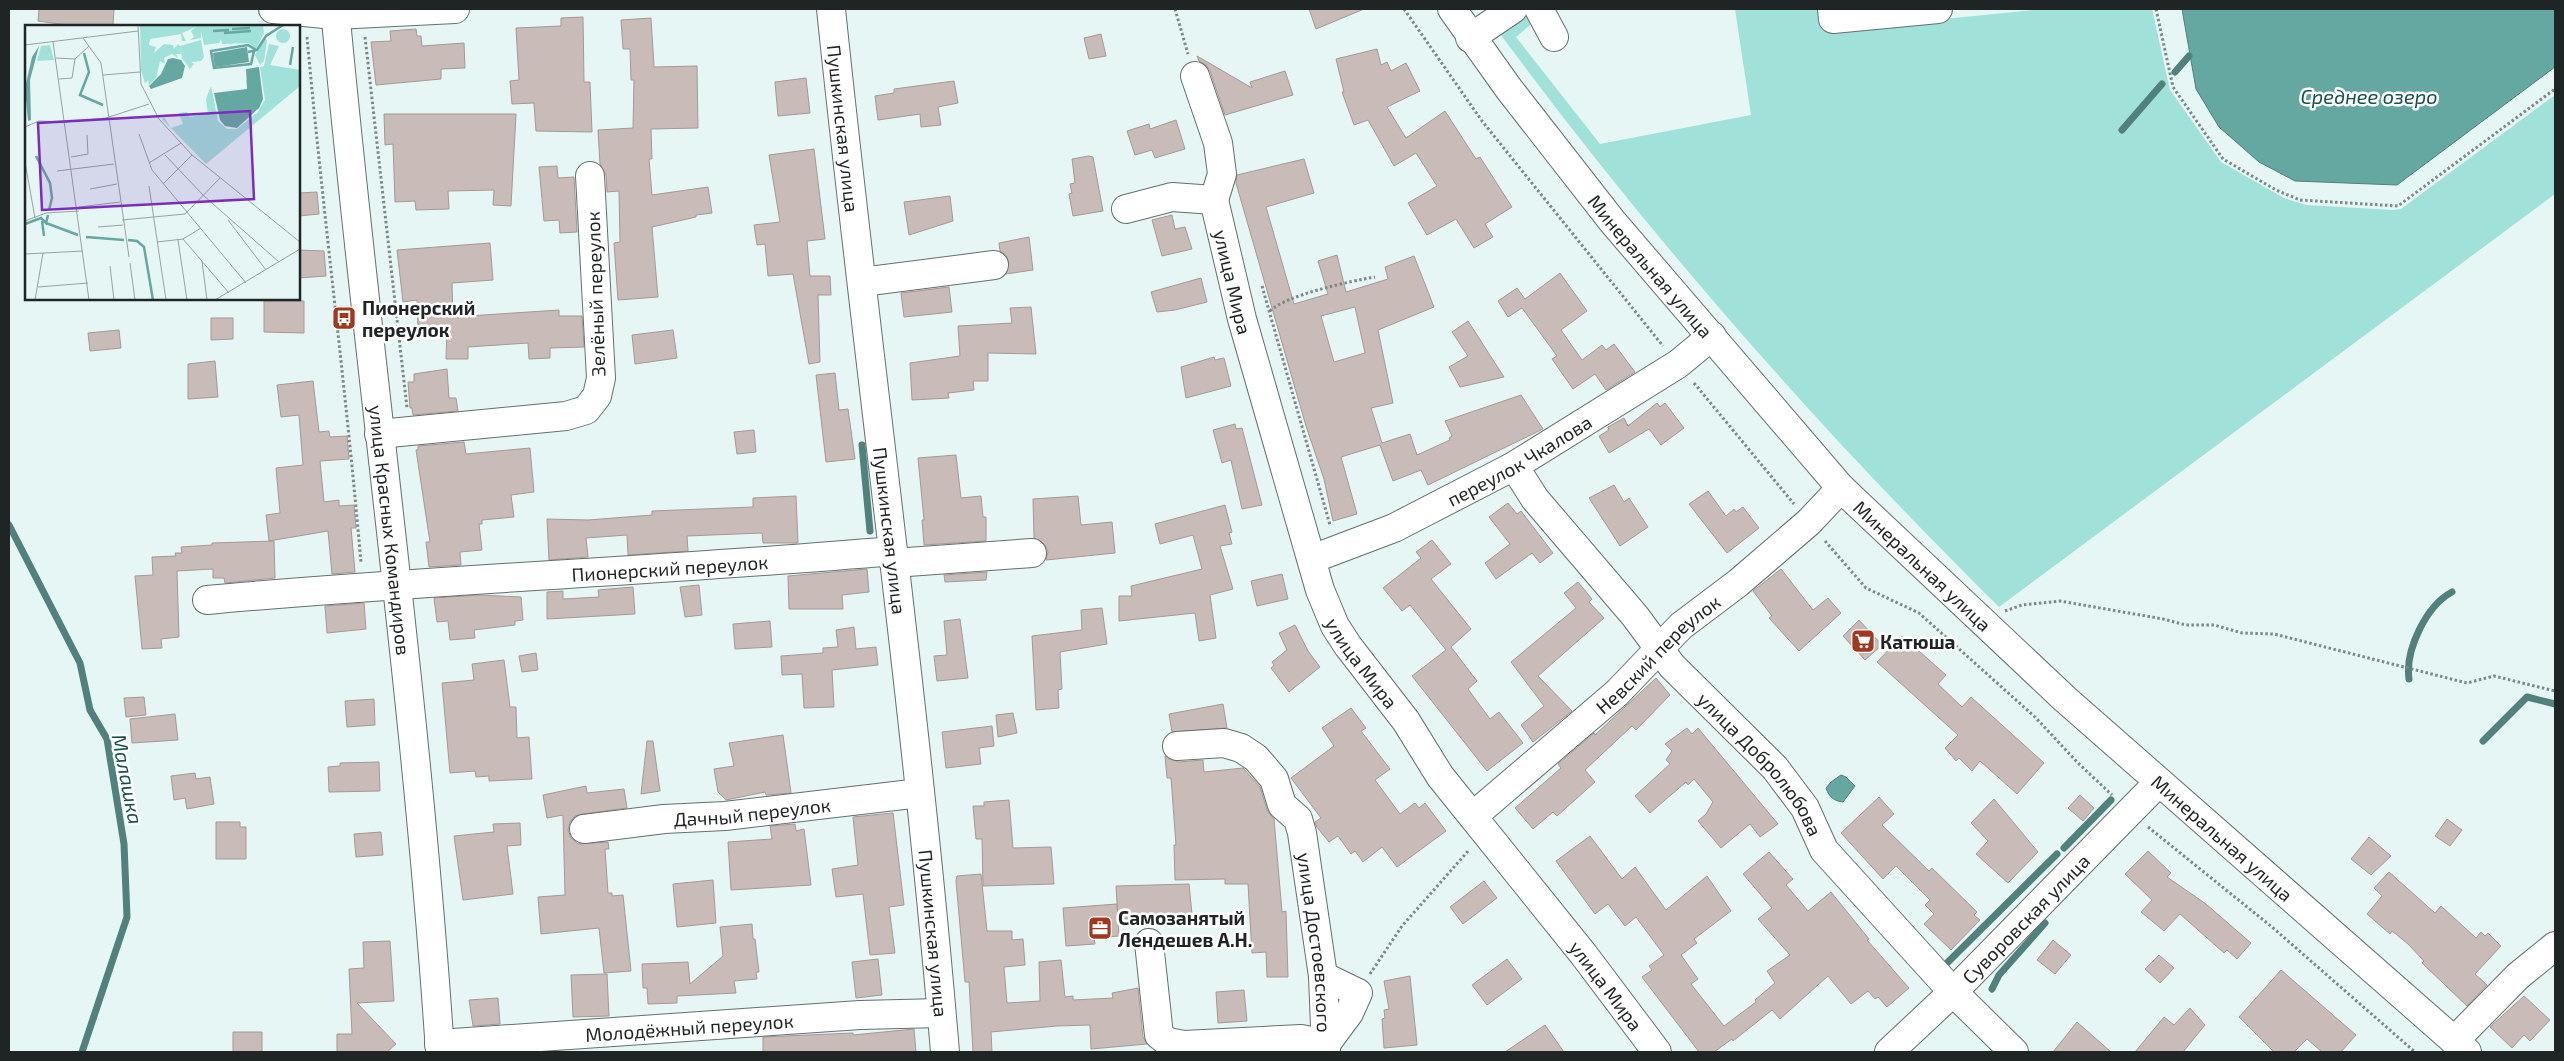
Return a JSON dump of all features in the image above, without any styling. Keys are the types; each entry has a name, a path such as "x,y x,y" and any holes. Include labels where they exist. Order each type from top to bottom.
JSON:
{"street":[{"path":"272,9 363,14 455,9"},
{"name":"Пушкинская улица","path":"831,9 920,793 945,1052"},
{"name":"Минеральная улица","path":"1452,9 1470,38 1612,222 1841,488 2064,700 2461,1047"},
{"path":"1470,38 1513,9"},
{"path":"1539,9 1554,37"},
{"path":"1832,9 1833,19 1938,9"},
{"name":"улица Красных Командиров","path":"335,12 420,814 439,1048"},
{"path":"1126,209 1172,196 1214,200 1222,174 1218,143 1195,76"},
{"name":"Зелёный переулок","path":"379,434 566,416 586,410 596,396 601,378 590,176"},
{"name":"улица Мира","path":"1214,200 1242,319 1324,554 1320,590 1335,626 1366,671 1406,721 1440,776 1584,955 1658,1052"},
{"path":"862,282 994,265"},
{"name":"переулок Чкалова","path":"1324,554 1394,528 1514,466 1678,364 1712,336"},
{"name":"улица Добролюбова","path":"1514,466 1536,499 1660,648 1672,666 1775,768 1805,808 1824,850 1953,992 2014,1052"},
{"name":"Невский переулок","path":"1473,816 1617,693 1681,626 1738,583 1809,522 1841,488"},
{"name":"Пионерский переулок","path":"207,600 364,586 893,557 1032,553"},
{"name":"улица Достоевского","path":"1177,746 1224,743 1241,748 1256,758 1274,779 1282,805 1298,819 1302,832 1323,976 1326,1048"},
{"name":"Суворовская улица","path":"1889,1052 1953,992 2159,782"},
{"name":"Дачный переулок","path":"584,829 664,819 726,816 920,793"},
{"path":"1149,943 1156,1021 1159,1036 1168,1042 1184,1045 1301,1039 1326,1048 1349,1013 1358,993 1323,976"},
{"path":"2461,1047 2518,976 2555,946"},
{"name":"Молодёжный переулок","path":"439,1048 860,1015 942,1013"}],"path":[{"path":"1175,9 1195,76"},
{"path":"2156,9 2173,88 2223,159 2276,190 2300,200 2398,206 2555,89"},
{"path":"302,12 306,21 320,184 350,432 364,586"},
{"path":"363,14 409,431"},
{"path":"1274,307 1299,297 1375,277"},
{"path":"1262,285 1324,554"},
{"path":"1982,622 1997,612 2022,605 2060,601 2163,619 2186,625 2214,625 2242,633 2274,634 2467,683 2494,676 2555,691"},
{"path":"1358,993 1402,926 1468,851"}],"shaded area":[{"path":"1735,9 1822,9 1824,31 2043,9 2152,9 2170,90 2221,162 2284,198 2306,205 2401,209 2555,95 2555,194 1999,607 1866,470 1737,329 1615,182 1498,31 1528,13 1535,21 1516,37 1600,144 1751,115"}],"water":[{"name":"Среднее озеро","path":"2182,9 2555,9 2555,67 2397,185 2295,181 2259,162 2219,127 2196,89"},
{"path":"1841,775 1846,777 1855,786 1843,802 1832,798 1826,788"}],"building":[{"path":"39,9 114,9 113,25 67,25 38,21"},
{"path":"1309,9 1364,9 1316,29"},
{"path":"583,17 584,82 590,82 592,132 536,131 534,103 512,104 510,81 519,80 516,28 561,26 561,18"},
{"path":"651,18 654,67 697,66 698,128 651,129 652,159 649,159 652,195 708,187 712,213 696,215 696,217 652,227 658,297 618,300 614,243 620,242 619,191 607,192 606,175 600,164 598,130 633,128 634,80 631,80 630,49 623,49 621,20"},
{"path":"416,29 417,36 421,36 422,46 464,43 465,68 441,69 441,79 376,85 371,42 391,41 390,31"},
{"path":"1101,34 1106,56 1089,59 1084,38"},
{"path":"1377,49 1381,65 1387,62 1391,71 1406,63 1420,91 1387,107 1406,138 1445,111 1476,159 1480,157 1512,207 1485,224 1493,237 1474,248 1456,219 1427,235 1408,203 1437,186 1416,153 1394,166 1368,120 1354,125 1342,92 1344,92 1336,59"},
{"path":"1197,56 1252,88 1250,82 1285,71 1293,95 1225,115 1210,71 1206,65 1199,61"},
{"path":"806,78 810,113 778,116 775,82"},
{"path":"954,81 958,103 938,107 941,125 921,127 920,114 878,120 875,96 894,93 894,89"},
{"path":"384,114 516,114 511,206 493,205 494,190 448,191 449,209 416,210 415,201 395,202 393,144 385,145"},
{"path":"1176,120 1185,149 1155,158 1152,150 1135,155 1127,131 1149,124 1150,129"},
{"path":"814,149 825,239 807,241 810,276 830,276 831,295 818,295 820,362 809,364 793,274 768,276 765,244 757,245 754,225 780,222 769,155"},
{"path":"1093,157 1103,211 1073,216 1069,194 1072,193 1070,184 1075,183 1072,159"},
{"path":"1304,159 1314,193 1266,207 1294,304 1328,294 1318,261 1337,255 1346,292 1388,279 1385,267 1414,256 1434,307 1378,330 1393,403 1371,408 1382,443 1410,434 1417,455 1450,440 1449,438 1452,436 1445,421 1521,395 1543,429 1428,485 1421,470 1393,481 1380,445 1341,457 1357,514 1333,521 1324,479 1306,426 1236,183 1237,175","holes":["1355,307 1365,353 1334,362 1321,316"]},
{"path":"557,166 558,178 574,177 577,232 560,233 559,220 544,221 539,167"},
{"path":"317,192 319,214 300,216 300,193"},
{"path":"950,196 953,221 909,235 904,202"},
{"path":"1172,215 1175,229 1185,227 1192,249 1162,256 1152,220"},
{"path":"1029,237 1033,270 1006,274 1009,263 1006,255 1000,251 999,243"},
{"path":"490,243 493,280 452,283 453,317 559,310 559,316 582,316 584,347 550,348 550,358 529,359 528,343 468,347 468,359 446,359 447,329 418,329 417,300 403,302 397,250"},
{"path":"300,250 324,251 326,276 300,278"},
{"path":"1560,273 1587,311 1561,330 1582,360 1602,345 1606,350 1614,344 1635,372 1606,390 1595,374 1573,389 1552,359 1557,356 1522,308 1508,317 1498,301 1517,288 1525,299"},
{"path":"1201,278 1207,302 1175,310 1157,312 1151,292"},
{"path":"949,287 952,312 904,317 901,293"},
{"path":"264,301 304,301 304,333 264,332"},
{"path":"1031,307 1036,354 988,353 988,381 973,381 974,390 948,393 949,398 912,400 910,363 960,356 958,326 1012,323 1010,308"},
{"path":"211,318 233,318 233,339 211,340"},
{"path":"1468,321 1504,377 1460,387 1449,367 1468,356 1452,332"},
{"path":"119,330 121,348 90,351 88,333"},
{"path":"673,330 677,358 635,364 632,335"},
{"path":"1214,357 1215,360 1224,358 1231,386 1186,398 1181,367"},
{"path":"215,361 218,397 188,399 188,364"},
{"path":"447,369 449,398 456,398 458,411 413,415 412,408 410,408 408,382 414,382 414,374"},
{"path":"835,373 839,410 848,409 855,459 826,462 816,375"},
{"path":"313,381 319,432 329,431 330,437 347,436 349,459 320,461 324,502 339,500 339,506 354,505 356,528 351,528 355,572 332,574 328,531 269,541 266,515 280,513 276,468 303,465 299,415 281,417 277,385"},
{"path":"1657,403 1660,407 1665,403 1684,428 1661,445 1649,429 1609,453 1599,436 1609,430 1608,427 1624,418 1628,426"},
{"path":"1235,424 1236,429 1242,428 1262,505 1242,509 1231,460 1222,463 1213,430"},
{"path":"754,430 756,452 737,454 734,432"},
{"path":"464,442 466,454 530,448 534,492 511,495 514,517 482,520 482,524 479,524 482,550 460,552 461,565 429,567 426,542 430,542 416,450 418,450 418,446"},
{"path":"956,455 961,498 981,496 983,517 986,517 986,541 924,545 922,520 924,520 918,458"},
{"path":"1614,485 1624,502 1629,498 1648,527 1620,546 1589,498"},
{"path":"1708,491 1726,516 1734,509 1736,512 1743,507 1759,528 1727,553 1689,504"},
{"path":"796,496 798,543 763,543 762,533 687,536 688,551 628,555 627,535 586,538 588,557 549,560 547,519 588,520 652,515 652,511 753,507 753,498"},
{"path":"1078,496 1081,525 1112,522 1115,553 1046,560 1048,552 1045,545 1034,538 1033,499"},
{"path":"1508,503 1517,514 1521,511 1553,553 1540,563 1532,553 1496,579 1485,563 1510,544 1489,517"},
{"path":"1225,505 1232,532 1229,533 1232,544 1220,546 1233,589 1210,595 1216,638 1199,641 1195,613 1119,621 1119,596 1132,596 1131,586 1202,569 1193,535 1160,544 1155,524"},
{"path":"1432,540 1451,564 1431,579 1471,629 1451,647 1477,681 1468,689 1490,719 1499,712 1523,743 1487,771 1412,676 1446,650 1410,605 1402,611 1383,588 1421,558 1416,552"},
{"path":"274,541 275,578 225,583 224,578 213,578 213,569 177,571 179,637 161,639 162,648 142,649 135,576 153,575 152,557 176,556 175,553 182,553 181,547 212,545 212,543"},
{"path":"867,569 869,592 842,595 843,609 789,609 788,576"},
{"path":"1781,569 1813,610 1828,598 1841,613 1799,651 1769,618 1772,616 1753,591"},
{"path":"987,572 986,580 945,582 944,575"},
{"path":"1282,574 1288,599 1257,606 1251,581"},
{"path":"1578,582 1592,599 1589,602 1604,618 1538,676 1572,711 1533,742 1521,725 1544,706 1511,662 1576,608 1564,593"},
{"path":"699,585 702,615 685,617 680,587"},
{"path":"633,587 635,614 547,619 547,592 563,591 563,599 599,597 598,590"},
{"path":"479,595 521,597 523,620 515,621 515,625 474,630 475,638 450,640 448,621 437,622 434,598"},
{"path":"364,603 366,629 327,633 325,606"},
{"path":"1102,608 1107,644 1060,652 1062,689 1058,690 1059,708 1036,710 1032,636 1082,630 1081,610"},
{"path":"960,619 968,678 937,681 934,656 947,655 944,621"},
{"path":"1859,620 1882,645 1865,660 1843,636"},
{"path":"770,621 772,647 735,649 733,624"},
{"path":"1295,625 1308,651 1320,667 1289,692 1271,668 1274,665 1272,662 1287,650 1279,633"},
{"path":"854,627 856,649 876,647 878,665 832,670 834,707 804,708 802,674 782,675 781,656 823,653 823,648 838,647 836,630"},
{"path":"1902,636 1946,675 1938,684 1962,707 1971,697 2044,763 2017,794 1980,761 1972,771 1959,758 1956,761 1945,748 1958,735 1877,662"},
{"path":"536,653 538,670 522,672 519,656"},
{"path":"504,660 510,707 516,707 517,738 529,737 532,779 489,781 489,776 476,777 475,771 450,773 442,683 474,680 472,664"},
{"path":"1656,678 1670,695 1636,730 1632,726 1585,770 1595,782 1557,816 1553,812 1533,829 1515,808 1561,768 1558,764 1594,733 1595,735"},
{"path":"144,697 146,715 126,717 124,698"},
{"path":"374,699 375,725 347,727 345,701"},
{"path":"1223,704 1227,728 1172,732 1169,714"},
{"path":"1351,708 1366,728 1361,731 1390,769 1375,780 1400,814 1415,803 1419,808 1425,803 1446,831 1397,867 1382,847 1363,862 1355,851 1351,854 1338,836 1329,842 1316,826 1315,822 1321,818 1291,778 1334,746 1322,728"},
{"path":"1013,713 1017,733 998,737 996,715"},
{"path":"175,714 178,740 132,743 130,719"},
{"path":"992,726 994,746 979,748 981,764 946,768 942,732"},
{"path":"1687,728 1692,734 1698,728 1778,824 1760,837 1750,824 1721,848 1698,821 1706,814 1713,802 1694,779 1688,785 1686,782 1650,813 1635,796 1670,764 1666,760 1672,751 1665,744"},
{"path":"783,735 791,793 766,795 765,792 726,800 718,792 714,769 734,766 729,743"},
{"path":"647,741 653,741 660,791 641,794"},
{"path":"1165,756 1178,762 1203,760 1204,772 1243,768 1260,787 1267,810 1274,819 1282,912 1286,911 1288,977 1267,977 1266,952 1252,953 1248,884 1225,884 1225,879 1175,880 1174,845 1176,845 1171,778 1167,778"},
{"path":"379,762 380,791 329,792 328,767 340,766 340,763"},
{"path":"195,773 196,779 210,777 214,804 187,809 185,798 174,800 171,776"},
{"path":"586,786 587,793 624,789 627,808 575,816 570,822 568,830 571,838 578,844 608,842 609,849 605,849 608,893 612,893 612,896 623,895 631,971 604,973 599,928 541,934 538,897 565,895 563,815 547,818 543,795"},
{"path":"2080,795 2094,808 2083,821 2068,808"},
{"path":"1879,797 1894,814 1882,825 1929,871 1932,868 1977,912 1974,915 1980,920 1951,950 1924,924 1934,914 1925,905 1930,900 1896,866 1883,879 1841,833"},
{"path":"1994,799 2038,852 2008,883 1976,854 1988,841 1971,823"},
{"path":"1009,800 1013,848 1051,847 1054,884 983,886 982,839 976,839 973,806 984,806 984,802"},
{"path":"893,813 904,905 889,907 895,953 870,955 863,894 836,897 832,869 858,865 853,817"},
{"path":"2447,819 2462,830 2450,846 2435,836"},
{"path":"216,822 240,822 240,827 246,827 246,859 216,859"},
{"path":"520,823 521,845 507,846 513,894 463,900 454,836 494,832 493,824"},
{"path":"795,824 796,831 804,829 811,885 731,890 728,842 772,839 770,826"},
{"path":"381,832 383,855 356,857 354,834"},
{"path":"1590,836 1622,879 1635,867 1666,910 1707,876 1731,911 1694,939 1697,943 1681,955 1698,979 1691,984 1724,1026 1756,1002 1755,1000 1775,983 1767,971 1790,955 1758,919 1772,908 1743,874 1769,852 1793,879 1786,885 1808,911 1831,892 1869,939 1867,940 1909,988 1887,1007 1878,997 1875,999 1868,991 1851,1004 1828,976 1780,1019 1772,1010 1733,1041 1732,1039 1714,1052 1699,1052 1642,977 1652,970 1649,966 1664,955 1636,917 1625,926 1608,904 1595,914 1556,861"},
{"path":"2369,837 2391,856 2371,875 2351,859"},
{"path":"2148,851 2171,873 2167,877 2206,904 2251,943 2237,959 2227,950 2224,953 2180,914 2164,931 2141,912 2152,900 2125,874"},
{"path":"2389,872 2435,913 2441,906 2476,938 2481,932 2485,936 2488,933 2501,946 2475,974 2487,985 2467,1006 2422,963 2424,961 2408,944 2392,931 2390,934 2367,914 2382,896 2374,888"},
{"path":"981,874 987,931 1012,931 1012,940 1023,939 1025,965 1004,967 1007,1003 1040,1001 1039,962 1061,960 1065,997 1073,996 1073,1000 1113,998 1112,993 1138,988 1143,1037 1147,1044 1091,1049 1090,1025 1057,1026 991,1032 992,1052 973,1052 969,982 965,982 956,881 957,876"},
{"path":"713,880 716,923 677,927 673,884"},
{"path":"1484,881 1497,898 1463,924 1450,907"},
{"path":"1189,884 1192,914 1177,916 1178,922 1161,923 1160,918 1118,919 1116,886"},
{"path":"1117,904 1119,936 1094,938 1095,944 1066,946 1063,908"},
{"path":"752,924 759,972 756,972 757,979 734,981 736,993 677,996 677,1003 648,1004 647,988 643,988 642,964 688,962 690,984 723,956 720,927"},
{"path":"2053,940 2071,955 2055,974 2037,960"},
{"path":"390,941 394,1001 357,1003 396,1044 387,1052 337,1052 337,1034 352,1034 349,969 364,968 363,942"},
{"path":"2159,955 2174,968 2160,983 2145,969"},
{"path":"878,959 882,995 856,998 852,962"},
{"path":"1507,959 1522,979 1487,1005 1472,985"},
{"path":"2281,970 2356,1035 2341,1052 2322,1052 2307,1039 2294,1052 2274,1052 2239,1017"},
{"path":"607,974 609,1016 573,1017 571,975"},
{"path":"1410,976 1417,1045 1384,1048 1382,1019 1385,1018 1384,1010 1389,1009 1384,981"},
{"path":"1244,990 1247,1021 1218,1023 1216,992"},
{"path":"2524,996 2550,1020 2530,1041 2524,1035 2512,1048 2490,1027"},
{"path":"498,998 500,1024 473,1026 469,1000"},
{"path":"2190,1008 2205,1025 2183,1052 2135,1052 2164,1017 2174,1025"},
{"path":"2077,1022 2111,1052 2053,1052"},
{"path":"1545,1025 1564,1052 1505,1052"},
{"path":"914,1029 916,1052 763,1052 763,1037 853,1033 853,1035"},
{"path":"233,1032 262,1032 262,1052 233,1052"}],"waterway":[{"path":"2175,72 2189,56"},
{"path":"2122,130 2162,84"},
{"path":"862,445 870,531"},
{"name":"Малашка","path":"9,525 80,663 90,710 107,739 124,844 127,917 82,1052"},
{"path":"2409,679 2410,655 2419,630 2434,607 2452,592"},
{"path":"2483,741 2527,697 2555,704"},
{"path":"2064,848 2111,800"},
{"path":"1946,964 2057,854"},
{"path":"1992,989 1999,975 2045,923"}],"place":[{"name":"Пионерский переулок","path":"344,318"},
{"name":"Катюша","path":"1863,641"},
{"name":"Самозанятый Лендешев А.Н.","path":"1100,928"}]}
